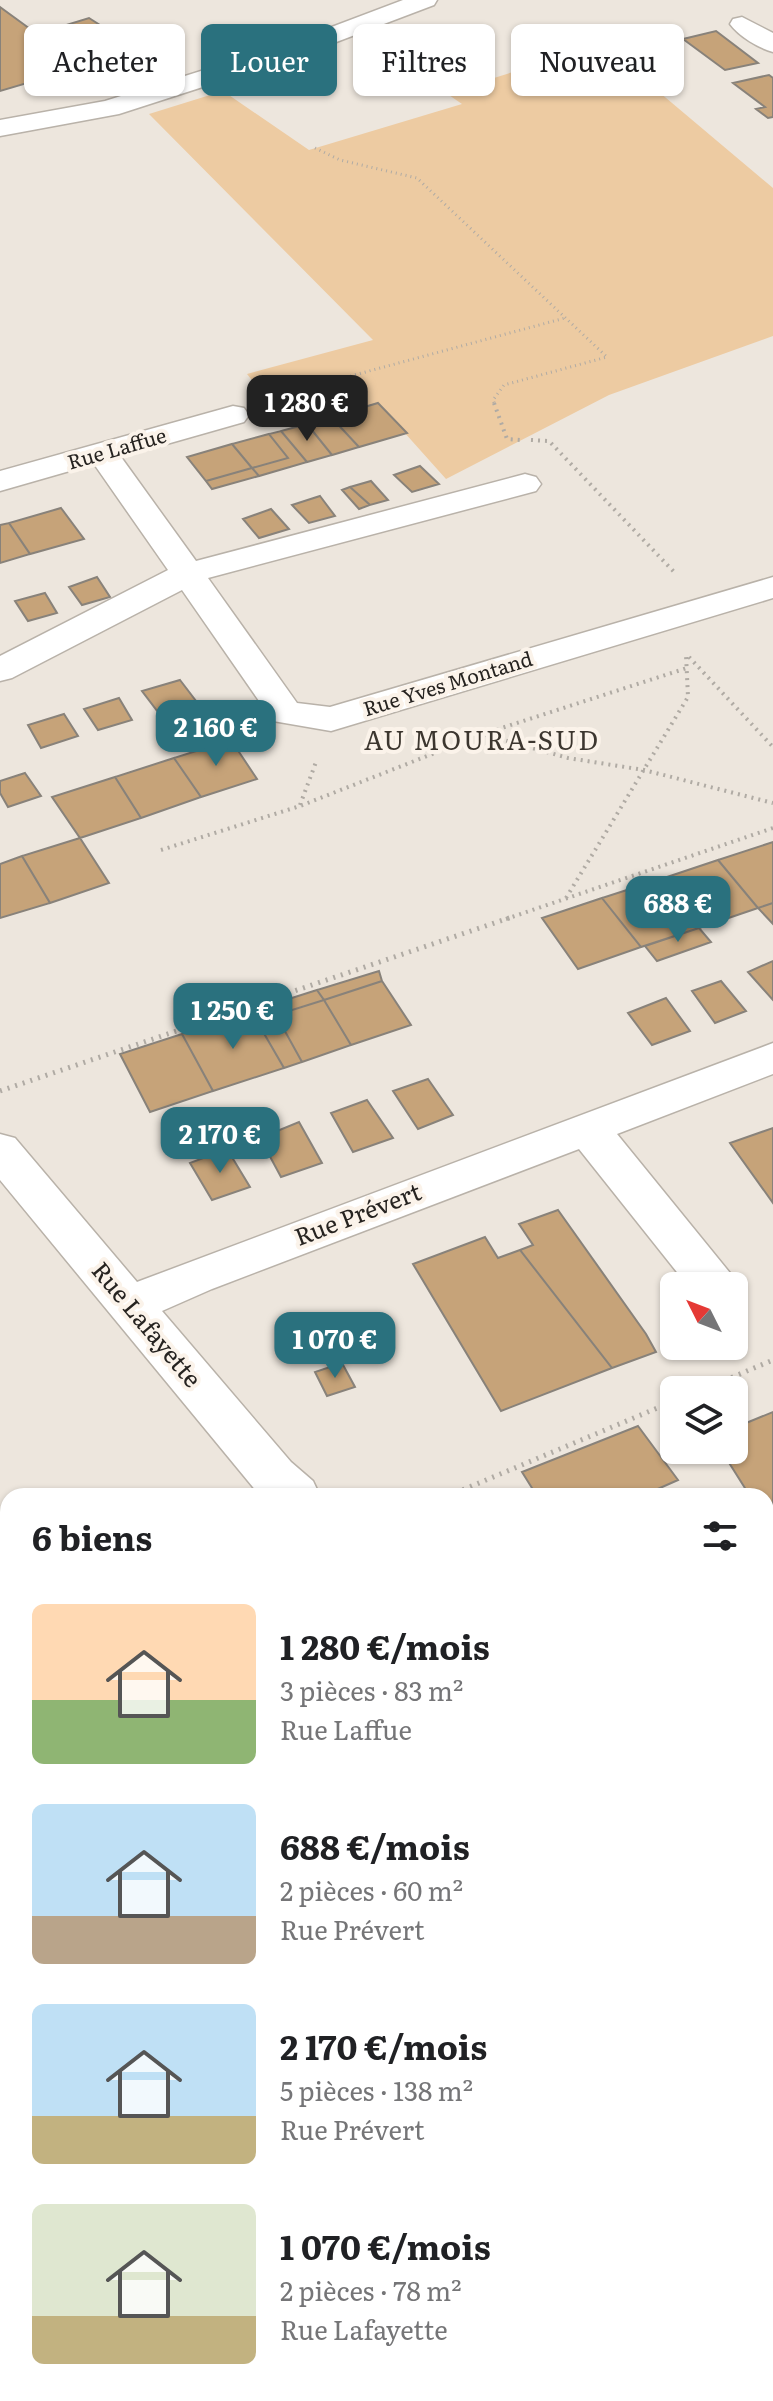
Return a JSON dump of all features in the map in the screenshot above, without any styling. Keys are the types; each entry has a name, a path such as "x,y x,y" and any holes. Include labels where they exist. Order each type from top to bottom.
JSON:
{"street":[{"path":"0,128 110,108 293,50 425,0"},
{"path":"742,24 773,44"},
{"name":"Rue Laffue","path":"0,481 233,415"},
{"name":"Rue Yves Montand","path":"103,454 286,713 331,719 773,587"},
{"path":"0,670 186,574 525,484"},
{"name":"Rue Prévert","path":"130,1305 196,1276 773,1058"},
{"path":"587,1128 703,1272"},
{"name":"Rue Lafayette","path":"0,1150 274,1477 287,1488"}],"path":[{"path":"315,148 340,160 417,178 607,357 504,385 493,400 507,439 549,441 706,607"},
{"path":"233,415 265,399 566,318"},
{"path":"565,899 688,697 686,653 773,747"},
{"path":"161,850 300,806 483,734 687,668"},
{"path":"483,734 568,758 644,770 773,803"},
{"path":"0,1091 773,828"},
{"path":"735,1376 773,1360"},
{"path":"467,1488 660,1407"}],"shaded area":[{"path":"511,73 511,96 664,96 773,188 773,336 609,395 446,479 378,403 287,424 247,374 373,340 149,114 207,96 230,96 309,150 462,104 450,96 495,96 495,78"}],"building":[{"path":"0,7 24,25 24,84 0,91"},
{"path":"89,18 98,24 70,24"},
{"path":"716,31 758,63 725,70 684,39"},
{"path":"769,75 773,78 773,117 768,118 756,109 765,107 733,83"},
{"path":"378,403 407,433 359,447 331,417"},
{"path":"331,417 359,447 332,455 307,424"},
{"path":"307,424 332,455 307,462 281,431"},
{"path":"281,431 307,462 259,476 252,468 288,458 269,434"},
{"path":"269,434 288,458 252,468 232,444"},
{"path":"232,444 252,468 206,481 187,457"},
{"path":"420,466 439,484 412,492 394,475"},
{"path":"252,468 259,476 212,489 206,481"},
{"path":"371,481 388,500 370,505 350,487"},
{"path":"350,487 370,505 359,509 342,490"},
{"path":"320,496 335,516 309,523 292,505"},
{"path":"61,508 84,539 30,554 9,523"},
{"path":"271,509 289,529 259,538 243,519"},
{"path":"9,523 30,554 0,563 0,525"},
{"path":"97,577 110,597 82,605 69,587"},
{"path":"45,593 57,613 28,621 15,601"},
{"path":"180,680 196,701 158,712 142,691"},
{"path":"119,698 132,720 98,730 84,709"},
{"path":"64,714 78,736 41,748 28,725"},
{"path":"231,740 257,779 201,797 174,758"},
{"path":"174,758 201,797 141,818 115,777"},
{"path":"25,773 41,796 8,807 0,793 0,781"},
{"path":"115,777 141,818 80,838 52,797"},
{"path":"80,838 109,883 50,903 22,856"},
{"path":"773,842 773,903 758,908 718,860"},
{"path":"22,856 50,903 0,918 0,864"},
{"path":"718,860 758,908 699,928 658,880"},
{"path":"658,880 699,928 641,947 602,898"},
{"path":"602,898 641,947 578,969 542,918"},
{"path":"773,903 773,924 758,908"},
{"path":"699,928 711,942 657,961 645,946"},
{"path":"773,961 773,1000 748,972"},
{"path":"379,971 382,981 324,1000 317,990"},
{"path":"382,981 411,1025 351,1045 324,1000"},
{"path":"721,981 746,1011 715,1023 692,991"},
{"path":"317,990 324,1000 276,1015 302,1062 284,1068 251,1011"},
{"path":"666,998 690,1031 652,1045 628,1013"},
{"path":"324,1000 351,1045 302,1062 276,1015"},
{"path":"251,1011 284,1068 213,1091 182,1034"},
{"path":"182,1034 213,1091 150,1112 120,1054"},
{"path":"428,1079 453,1115 418,1129 393,1091"},
{"path":"367,1100 393,1138 353,1152 331,1113"},
{"path":"299,1122 322,1163 281,1177 260,1138"},
{"path":"773,1128 773,1203 730,1143"},
{"path":"227,1149 250,1187 212,1200 190,1163"},
{"path":"558,1210 656,1352 612,1368 520,1250 533,1245 519,1224"},
{"path":"485,1237 498,1258 520,1250 612,1368 501,1411 413,1264"},
{"path":"342,1363 355,1387 327,1396 315,1372"},
{"path":"773,1412 773,1488 745,1488 730,1464 748,1464 748,1422"},
{"path":"638,1426 660,1456 660,1464 666,1464 678,1480 660,1488 532,1488 522,1472"}],"district":[{"name":"AU MOURA-SUD","path":"482,741"}]}
